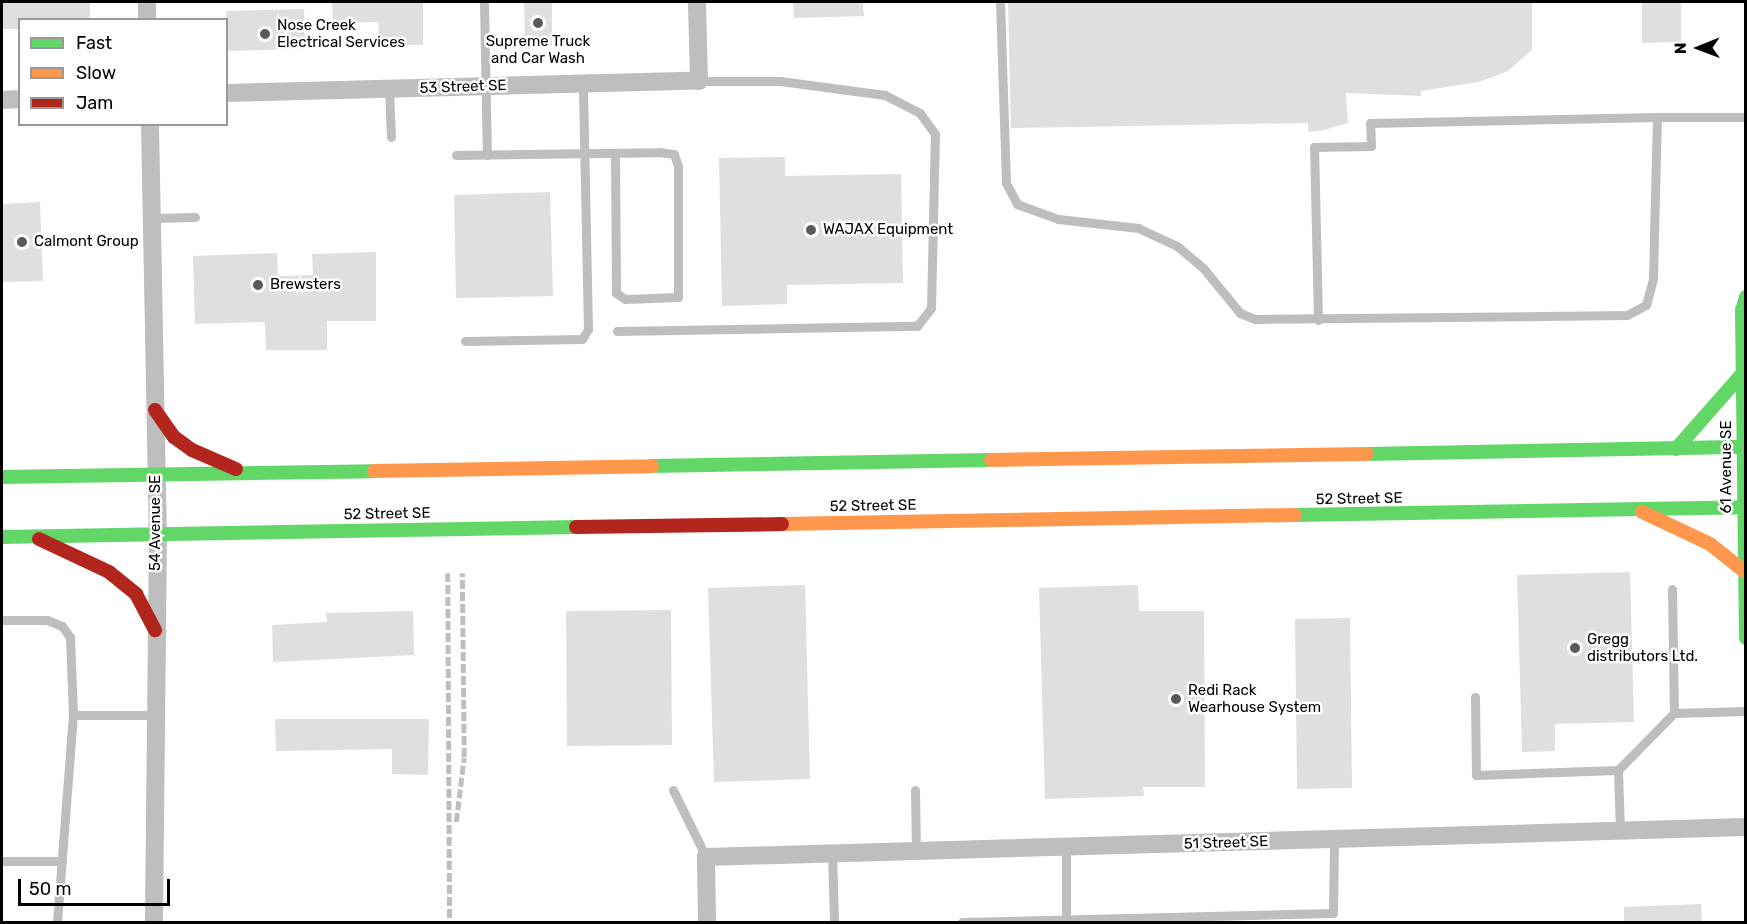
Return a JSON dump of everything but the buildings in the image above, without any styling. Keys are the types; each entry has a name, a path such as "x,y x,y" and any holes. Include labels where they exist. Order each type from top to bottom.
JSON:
{"main road":[{"name":"61 Avenue SE","path":"1746,297 1742,310 1746,638"},
{"path":"1676,449 1709,416 1743,373"},
{"path":"155,410 174,436 192,450 245,472"},
{"path":"2,477 1744,447"},
{"name":"52 Street SE","path":"2,537 1639,511 1745,507"},
{"path":"1639,511 1710,544 1744,571"},
{"path":"34,536 109,572 136,594 154,630"}],"street":[{"path":"147,2 147,18"},
{"path":"698,2 699,81"},
{"name":"53 Street SE","path":"228,93 699,81"},
{"path":"2,100 18,99"},
{"name":"54 Avenue SE","path":"150,126 158,534 154,630 154,922"},
{"name":"51 Street SE","path":"706,857 1746,827"},
{"path":"706,857 707,922"}],"lane":[{"path":"484,2 487,155"},
{"path":"1000,2 1006,183 1017,204 1058,219 1138,228 1177,246 1204,269 1240,313 1255,319 1627,315 1646,305 1653,278 1657,117"},
{"path":"617,332 917,326 931,308 935,134 920,113 885,95 780,81 699,81"},
{"path":"465,341 582,339 588,329 583,84"},
{"path":"389,89 391,137"},
{"path":"1318,320 1314,147 1371,146 1370,123 1746,117"},
{"path":"456,155 615,153 674,154 678,166 678,297 625,299 616,293 615,153"},
{"path":"151,218 195,217"},
{"path":"1671,589 1674,713"},
{"path":"2,620 47,620 62,626 70,637 73,715 57,922"},
{"path":"1475,697 1476,775 1618,770 1674,713 1746,711"},
{"path":"73,715 154,715"},
{"path":"1618,770 1620,831"},
{"path":"673,790 706,857"},
{"path":"915,790 916,852"},
{"path":"962,922 1333,913 1334,839"},
{"path":"1066,848 1066,920"},
{"path":"832,854 834,922"},
{"path":"2,861 62,861"}],"railway":[{"path":"448,573 450,922"},
{"path":"456,822 464,757 462,573"}],"traffic: fast":[{"path":"1746,297 1742,310 1746,638"},
{"path":"1676,449 1743,373"},
{"path":"1367,454 1746,447"},
{"path":"652,466 991,460"},
{"path":"2,477 374,471"},
{"path":"1295,515 1746,507"},
{"path":"2,537 576,527"}],"traffic: slow":[{"path":"991,460 1367,454"},
{"path":"374,471 652,466"},
{"path":"1642,512 1710,544 1744,571"},
{"path":"782,524 1295,515"}],"traffic: jam":[{"path":"155,410 174,437 192,450 236,469"},
{"path":"576,527 782,524"},
{"path":"39,539 109,572 136,594 155,630"}],"place":[{"name":"Supreme Truck and Car Wash","path":"538,23"},
{"name":"Nose Creek Electrical Services","path":"265,34"},
{"name":"WAJAX Equipment","path":"811,230"},
{"name":"Calmont Group","path":"22,242"},
{"name":"Brewsters","path":"258,285"},
{"name":"Gregg distributors Ltd.","path":"1575,648"},
{"name":"Redi Rack Wearhouse System","path":"1176,699"}]}
